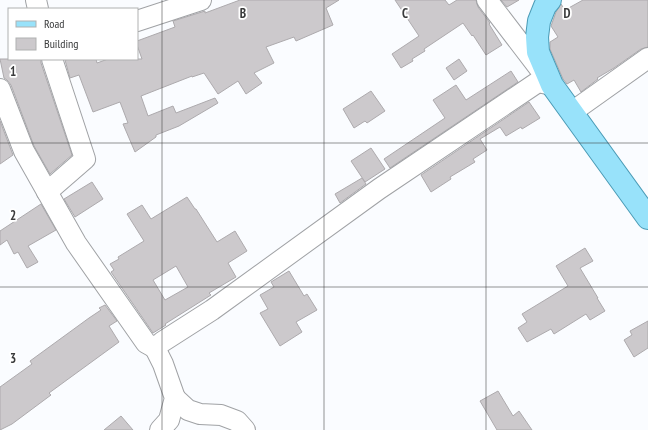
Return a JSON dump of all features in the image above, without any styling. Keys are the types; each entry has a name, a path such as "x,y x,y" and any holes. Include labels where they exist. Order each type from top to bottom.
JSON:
{"main road":[{"path":"550,0 545,6 539,21 536,37 538,52 552,85 648,218"}],"street":[{"path":"138,21 201,0"},
{"path":"487,0 552,85"},
{"path":"572,112 648,58"},
{"path":"47,192 85,159 52,60"},
{"path":"155,348 212,310 379,189 538,82 552,85"},
{"path":"0,89 24,151 47,192 76,243 146,343 155,348 163,364 175,398 188,410 200,414 221,415 237,421 245,430"},
{"path":"160,430 169,420 175,398"}],"building":[{"path":"240,0 339,0 326,8 333,25 296,41 294,37 266,47 274,63 254,73 262,83 246,94 238,81 218,94 204,73 192,76 141,96 148,116 173,106 176,113 215,98 218,103 179,126 156,135 156,137 135,152 123,124 128,123 120,102 93,112 79,75 70,78 65,60 96,60 97,63 105,60 142,59 138,48 138,41 175,27 173,21 205,11 205,13"},
{"path":"395,0 445,0 449,5 457,0 476,0 478,7 490,23 489,24 502,45 486,55 463,23 424,49 425,51 412,59 413,61 401,68 392,54 419,36"},
{"path":"501,0 519,0 507,7"},
{"path":"583,0 648,0 648,47 641,49 597,78 598,79 581,92 574,80 567,84 563,79 550,49 550,42 558,37 551,26 556,12 561,4 565,10"},
{"path":"0,59 41,60 72,155 50,174 34,146 11,85 4,78"},
{"path":"459,59 467,71 454,80 446,68"},
{"path":"511,71 518,82 390,168 384,159 445,118 433,100 456,85 466,100"},
{"path":"371,91 385,111 367,123 365,121 354,128 343,109"},
{"path":"529,102 540,118 522,129 521,127 506,136 500,127 480,139 487,150 473,159 475,162 450,177 451,179 431,192 421,175"},
{"path":"0,121 13,155 0,164"},
{"path":"371,148 385,169 365,182 351,161"},
{"path":"362,178 366,184 340,203 335,194"},
{"path":"92,182 103,199 75,217 64,199"},
{"path":"187,197 217,242 235,231 247,251 228,263 236,277 209,293 211,295 153,333 111,272 114,270 110,264 119,259 118,257 144,241 127,214 142,205 151,219","holes":["176,266 188,287 165,300 153,280"]},
{"path":"41,204 56,230 28,246 38,262 27,268 18,252 14,254 7,240 0,245 0,231"},
{"path":"585,248 593,261 580,268 605,311 590,320 586,314 554,334 551,329 527,342 518,328 527,322 522,314 568,286 556,266"},
{"path":"289,271 304,296 307,294 317,310 296,322 302,332 280,346 260,313 268,309 260,295 274,287 271,282"},
{"path":"105,305 117,321 109,326 119,342 49,393 51,395 12,424 0,430 0,387 32,364 30,361 101,310 99,308"},
{"path":"648,321 648,348 634,357 624,340 632,335 630,331"},
{"path":"498,391 513,416 519,411 532,430 497,430 480,401"},
{"path":"121,416 133,430 104,430"}]}
